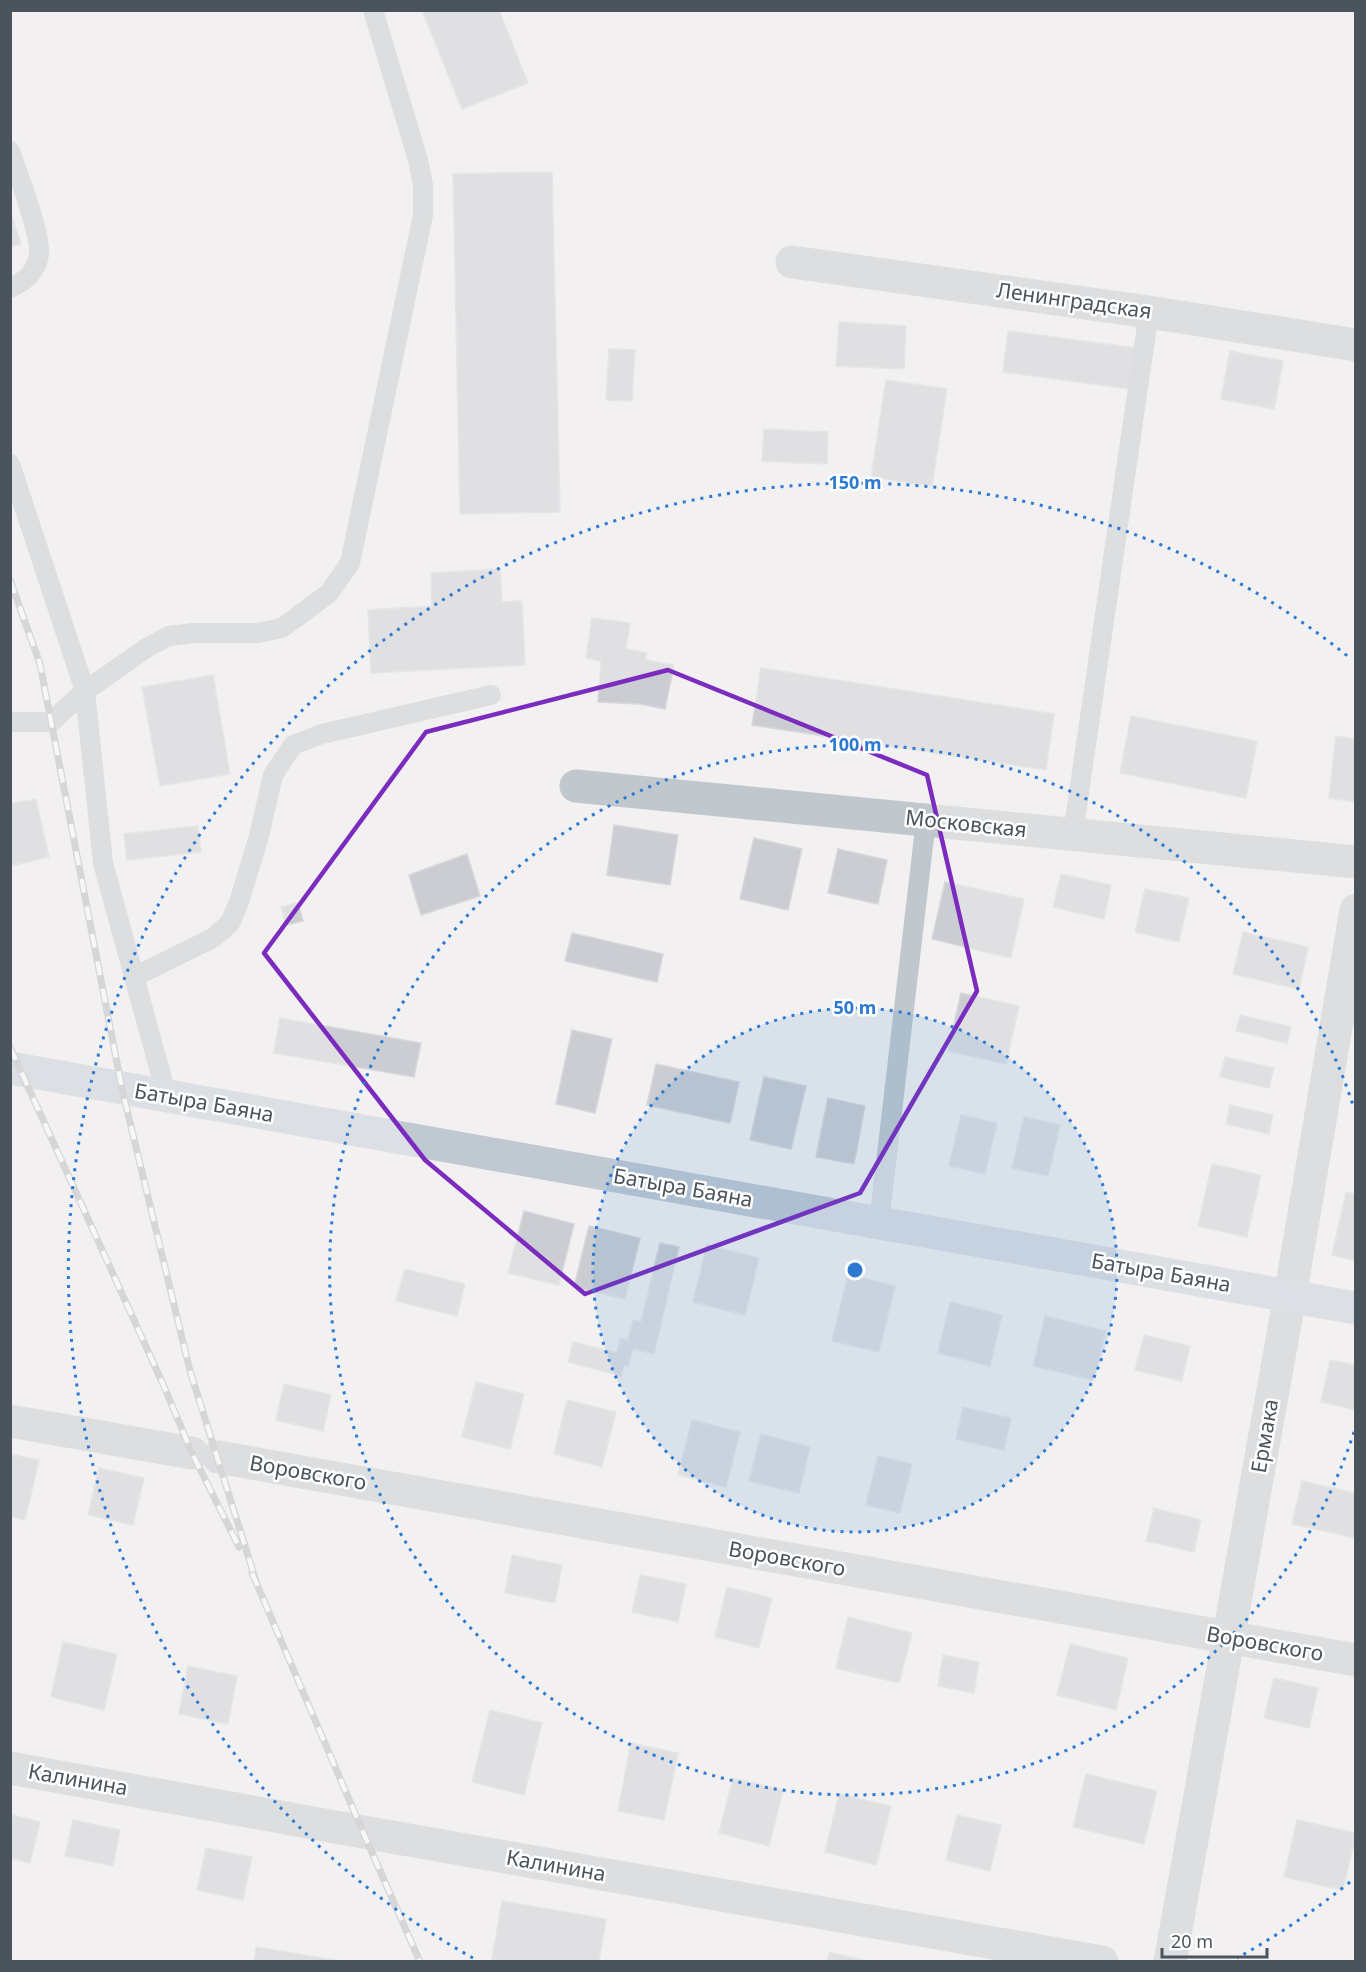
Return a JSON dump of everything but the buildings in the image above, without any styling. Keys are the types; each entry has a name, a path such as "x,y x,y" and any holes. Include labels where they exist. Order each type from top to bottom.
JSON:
{"street":[{"name":"Ленинградская","path":"792,262 1149,312 1356,345"},
{"name":"Московская","path":"576,786 1356,862"},
{"name":"Ермака","path":"1170,1962 1290,1296 1356,910"},
{"name":"Батыра Баяна","path":"10,1068 1356,1308"},
{"name":"Воровского","path":"10,1421 1356,1660"},
{"name":"Калинина","path":"10,1768 1102,1962"}],"lane":[{"path":"10,722 51,722 85,691 148,646 169,636 194,633 258,633 282,628 329,592 350,563 423,215 423,185 418,160 373,10"},
{"path":"10,151 38,237 39,255 33,271 21,284 10,288"},
{"path":"1073,834 1149,312"},
{"path":"10,464 85,691 103,863 167,1097"},
{"path":"134,977 213,938 230,923 239,902 255,847 273,775 292,745 322,734 491,695"},
{"path":"879,1223 926,820"}],"highlighted area":[{"path":"668,670 927,775 977,991 860,1193 585,1294 425,1160 264,953 426,732"}],"railway":[{"path":"10,580 40,664 122,1089 190,1371 256,1581"},
{"path":"10,1047 192,1453 239,1547"},
{"path":"252,1573 420,1962"}]}
